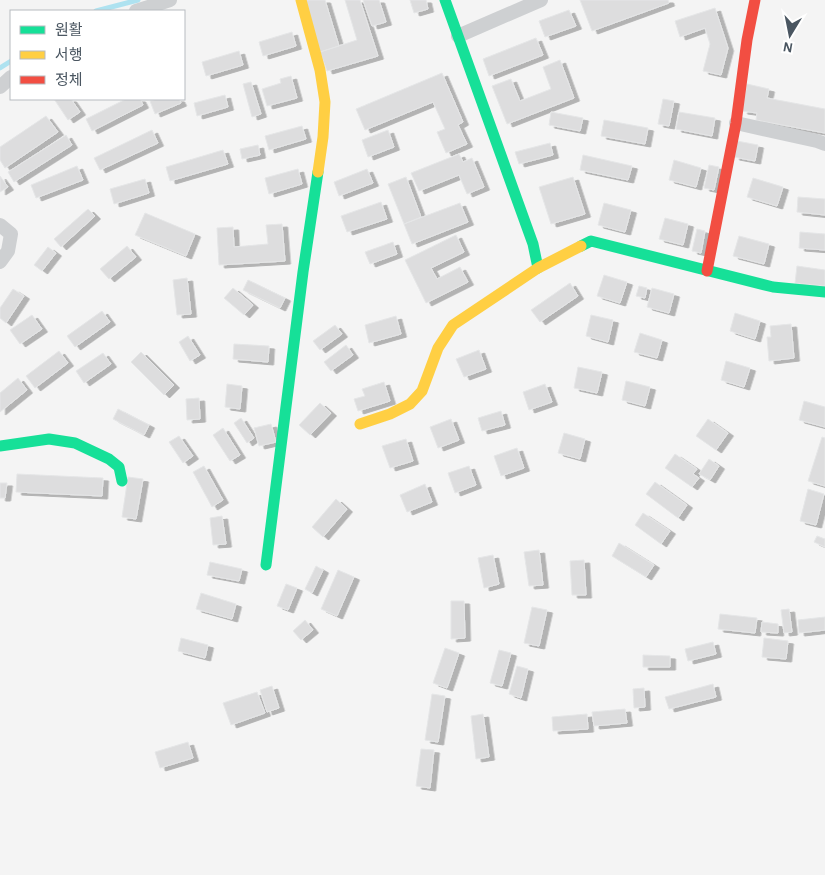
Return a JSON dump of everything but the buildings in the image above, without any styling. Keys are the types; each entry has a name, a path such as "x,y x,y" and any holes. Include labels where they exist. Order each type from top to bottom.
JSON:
{"street":[{"path":"139,10 170,0"},
{"path":"266,565 323,137 325,102 320,70 301,0"},
{"path":"446,0 533,244 538,268"},
{"path":"458,36 541,0"},
{"path":"707,271 736,123 747,40 755,0"},
{"path":"0,87 10,78"},
{"path":"736,123 825,144"},
{"path":"0,224 11,234 8,251 0,262"},
{"path":"360,424 390,414 410,404 422,391 438,348 453,325 538,268 591,241 773,287 825,292"},
{"path":"0,446 49,439 75,443 109,459 119,467 122,481"}],"waterway":[{"path":"100,10 138,0"},
{"path":"0,68 10,62"}],"traffic: fast":[{"path":"445,0 533,244 538,268"},
{"path":"266,565 303,272 318,172"},
{"path":"581,246 591,241 773,287 825,292"},
{"path":"0,446 49,439 75,443 109,459 119,467 122,481"}],"traffic: slow":[{"path":"301,0 320,70 325,102 318,172"},
{"path":"360,424 390,414 410,404 422,391 438,348 453,325 538,268 581,246"}],"traffic: jam":[{"path":"707,271 736,123 747,40 755,0"}]}
